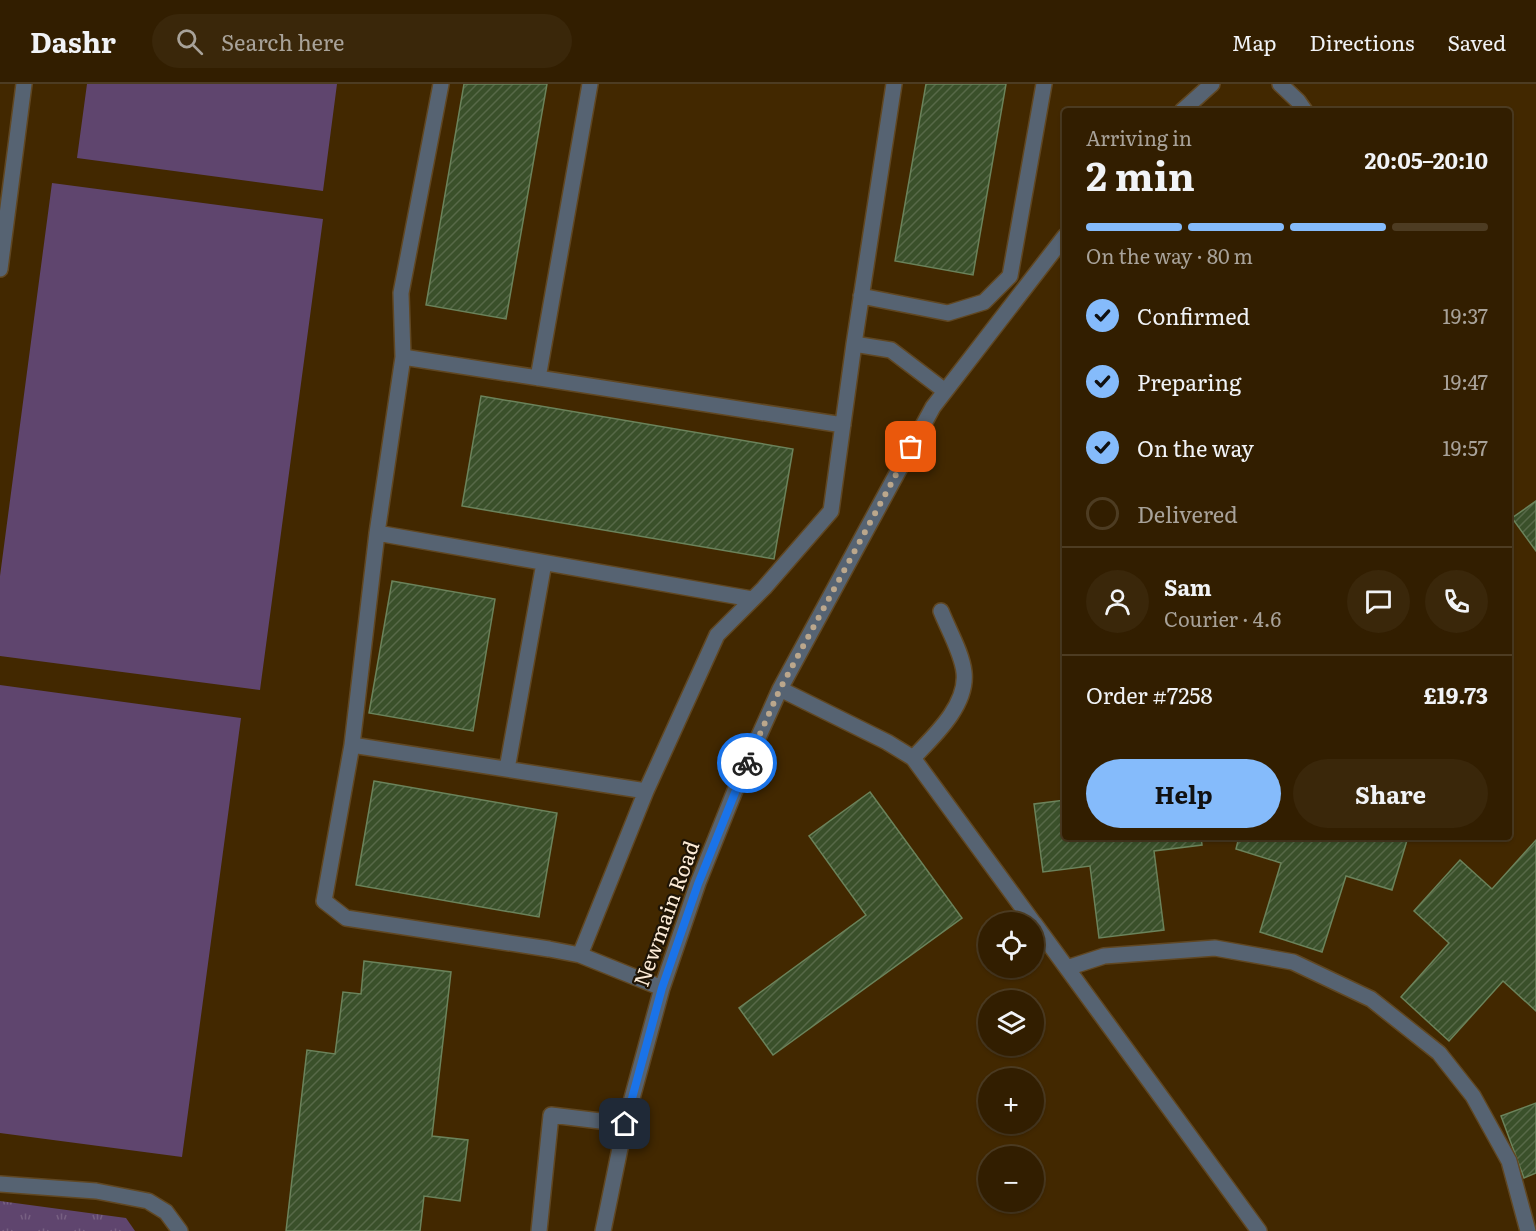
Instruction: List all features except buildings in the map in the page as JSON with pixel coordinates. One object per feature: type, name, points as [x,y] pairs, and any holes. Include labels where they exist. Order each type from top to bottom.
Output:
[{"type":"lane","points":[[0,269],[24,84]]},
{"type":"lane","points":[[441,84],[401,293],[403,357],[376,533],[352,745],[324,901],[346,918],[580,955],[662,988]]},
{"type":"lane","points":[[538,378],[590,84]]},
{"type":"lane","points":[[580,955],[646,791],[717,635],[831,511],[894,84]]},
{"type":"lane","points":[[861,296],[948,313],[984,302],[1010,276],[1044,84]]},
{"type":"lane","points":[[1185,108],[1212,84]]},
{"type":"lane","points":[[1280,84],[1303,108]]},
{"type":"lane","name":"Newmain Road","points":[[603,1231],[625,1124],[662,988],[698,884],[727,810],[780,689],[933,407],[1062,240]]},
{"type":"lane","points":[[854,344],[891,350],[945,392]]},
{"type":"lane","points":[[403,357],[843,425]]},
{"type":"lane","points":[[376,533],[752,599]]},
{"type":"lane","points":[[507,769],[544,563]]},
{"type":"lane","points":[[913,758],[959,704],[964,686],[962,661],[941,611]]},
{"type":"lane","points":[[780,689],[913,758],[1025,912]]},
{"type":"lane","points":[[352,745],[646,791]]},
{"type":"lane","points":[[1044,938],[1259,1231]]},
{"type":"lane","points":[[1067,968],[1104,956],[1215,948],[1293,962],[1371,999],[1439,1053],[1473,1096],[1509,1161],[1528,1231]]},
{"type":"lane","points":[[539,1231],[551,1115],[625,1124]]},
{"type":"lane","points":[[0,1184],[96,1191],[148,1201],[166,1212],[180,1231]]},
{"type":"green space","points":[[87,84],[337,84],[323,191],[77,158]]},
{"type":"green space","points":[[52,183],[323,219],[260,690],[0,656],[0,576]]},
{"type":"green space","points":[[0,685],[241,718],[182,1157],[0,1133]]},
{"type":"green space","points":[[0,1201],[126,1218],[135,1231],[0,1231]]},
{"type":"way so far","points":[[747,763],[780,689],[911,447]]},
{"type":"route","points":[[625,1124],[662,988],[698,884],[747,763]]}]
